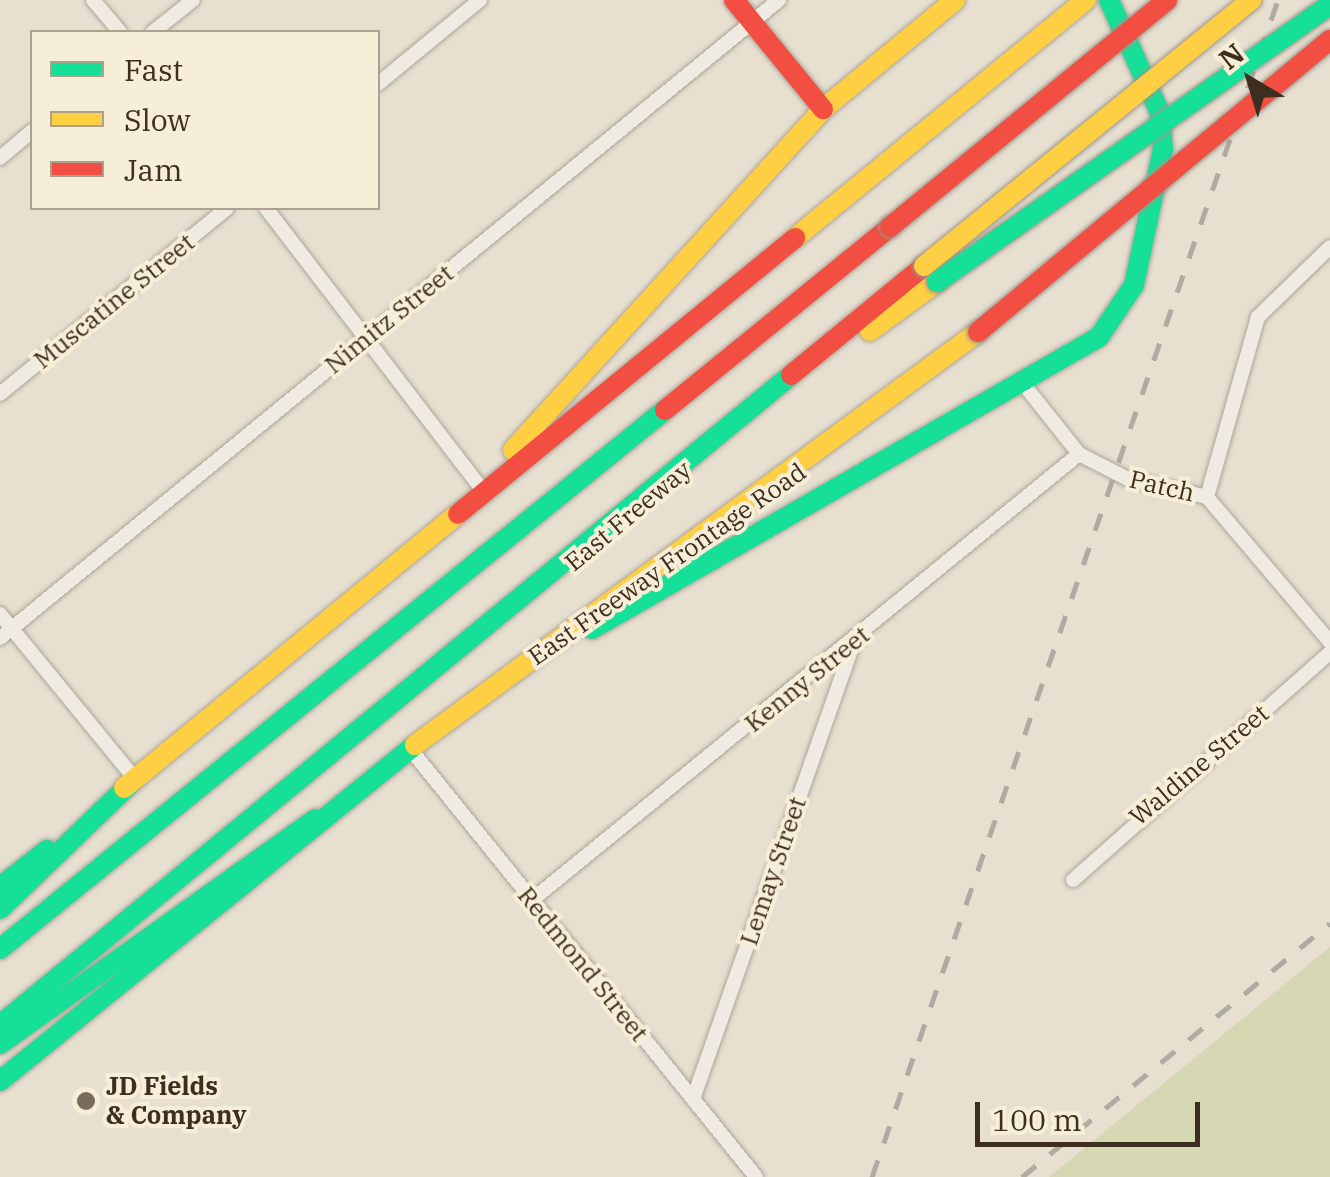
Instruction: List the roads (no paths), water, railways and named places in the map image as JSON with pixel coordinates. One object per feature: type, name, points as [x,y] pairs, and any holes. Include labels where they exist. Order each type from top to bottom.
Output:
[{"type":"main road","points":[[734,0],[823,109]]},
{"type":"main road","points":[[481,488],[823,109],[956,0]]},
{"type":"main road","points":[[0,888],[481,488],[858,188],[1086,0]]},
{"type":"main road","points":[[508,676],[1025,386],[1118,313],[1154,216],[1160,113],[1109,0]]},
{"type":"main road","points":[[0,948],[1167,0]]},
{"type":"main road","name":"East Freeway","points":[[0,1025],[931,274],[1251,0]]},
{"type":"main road","points":[[931,274],[1330,4]]},
{"type":"main road","name":"East Freeway Frontage Road","points":[[0,1081],[264,874],[315,819],[978,332],[1330,40]]},
{"type":"main road","points":[[0,909],[135,779]]},
{"type":"main road","points":[[0,1044],[315,819]]},
{"type":"street","points":[[94,0],[118,30]]},
{"type":"street","points":[[155,30],[192,0]]},
{"type":"street","points":[[380,82],[480,0]]},
{"type":"street","name":"Nimitz Street","points":[[6,634],[778,0]]},
{"type":"street","points":[[0,158],[30,134]]},
{"type":"street","name":"Muscatine Street","points":[[0,394],[225,210]]},
{"type":"street","points":[[268,210],[370,335],[481,488]]},
{"type":"street","points":[[1207,496],[1258,317],[1330,246]]},
{"type":"street","name":"Patch","points":[[1025,386],[1079,454],[1128,479],[1207,496],[1330,642]]},
{"type":"street","name":"Kenny Street","points":[[532,900],[854,642],[1079,454]]},
{"type":"street","points":[[0,614],[6,634],[135,779]]},
{"type":"street","name":"Lemay Street","points":[[693,1099],[854,642]]},
{"type":"street","name":"Waldine Street","points":[[1072,880],[1330,653]]},
{"type":"street","name":"Redmond Street","points":[[410,750],[756,1177]]},
{"type":"railway","points":[[872,1177],[1278,0]]},
{"type":"railway","points":[[1022,1177],[1330,923]]},
{"type":"place","name":"JD Fields & Company","points":[[86,1101]]}]
